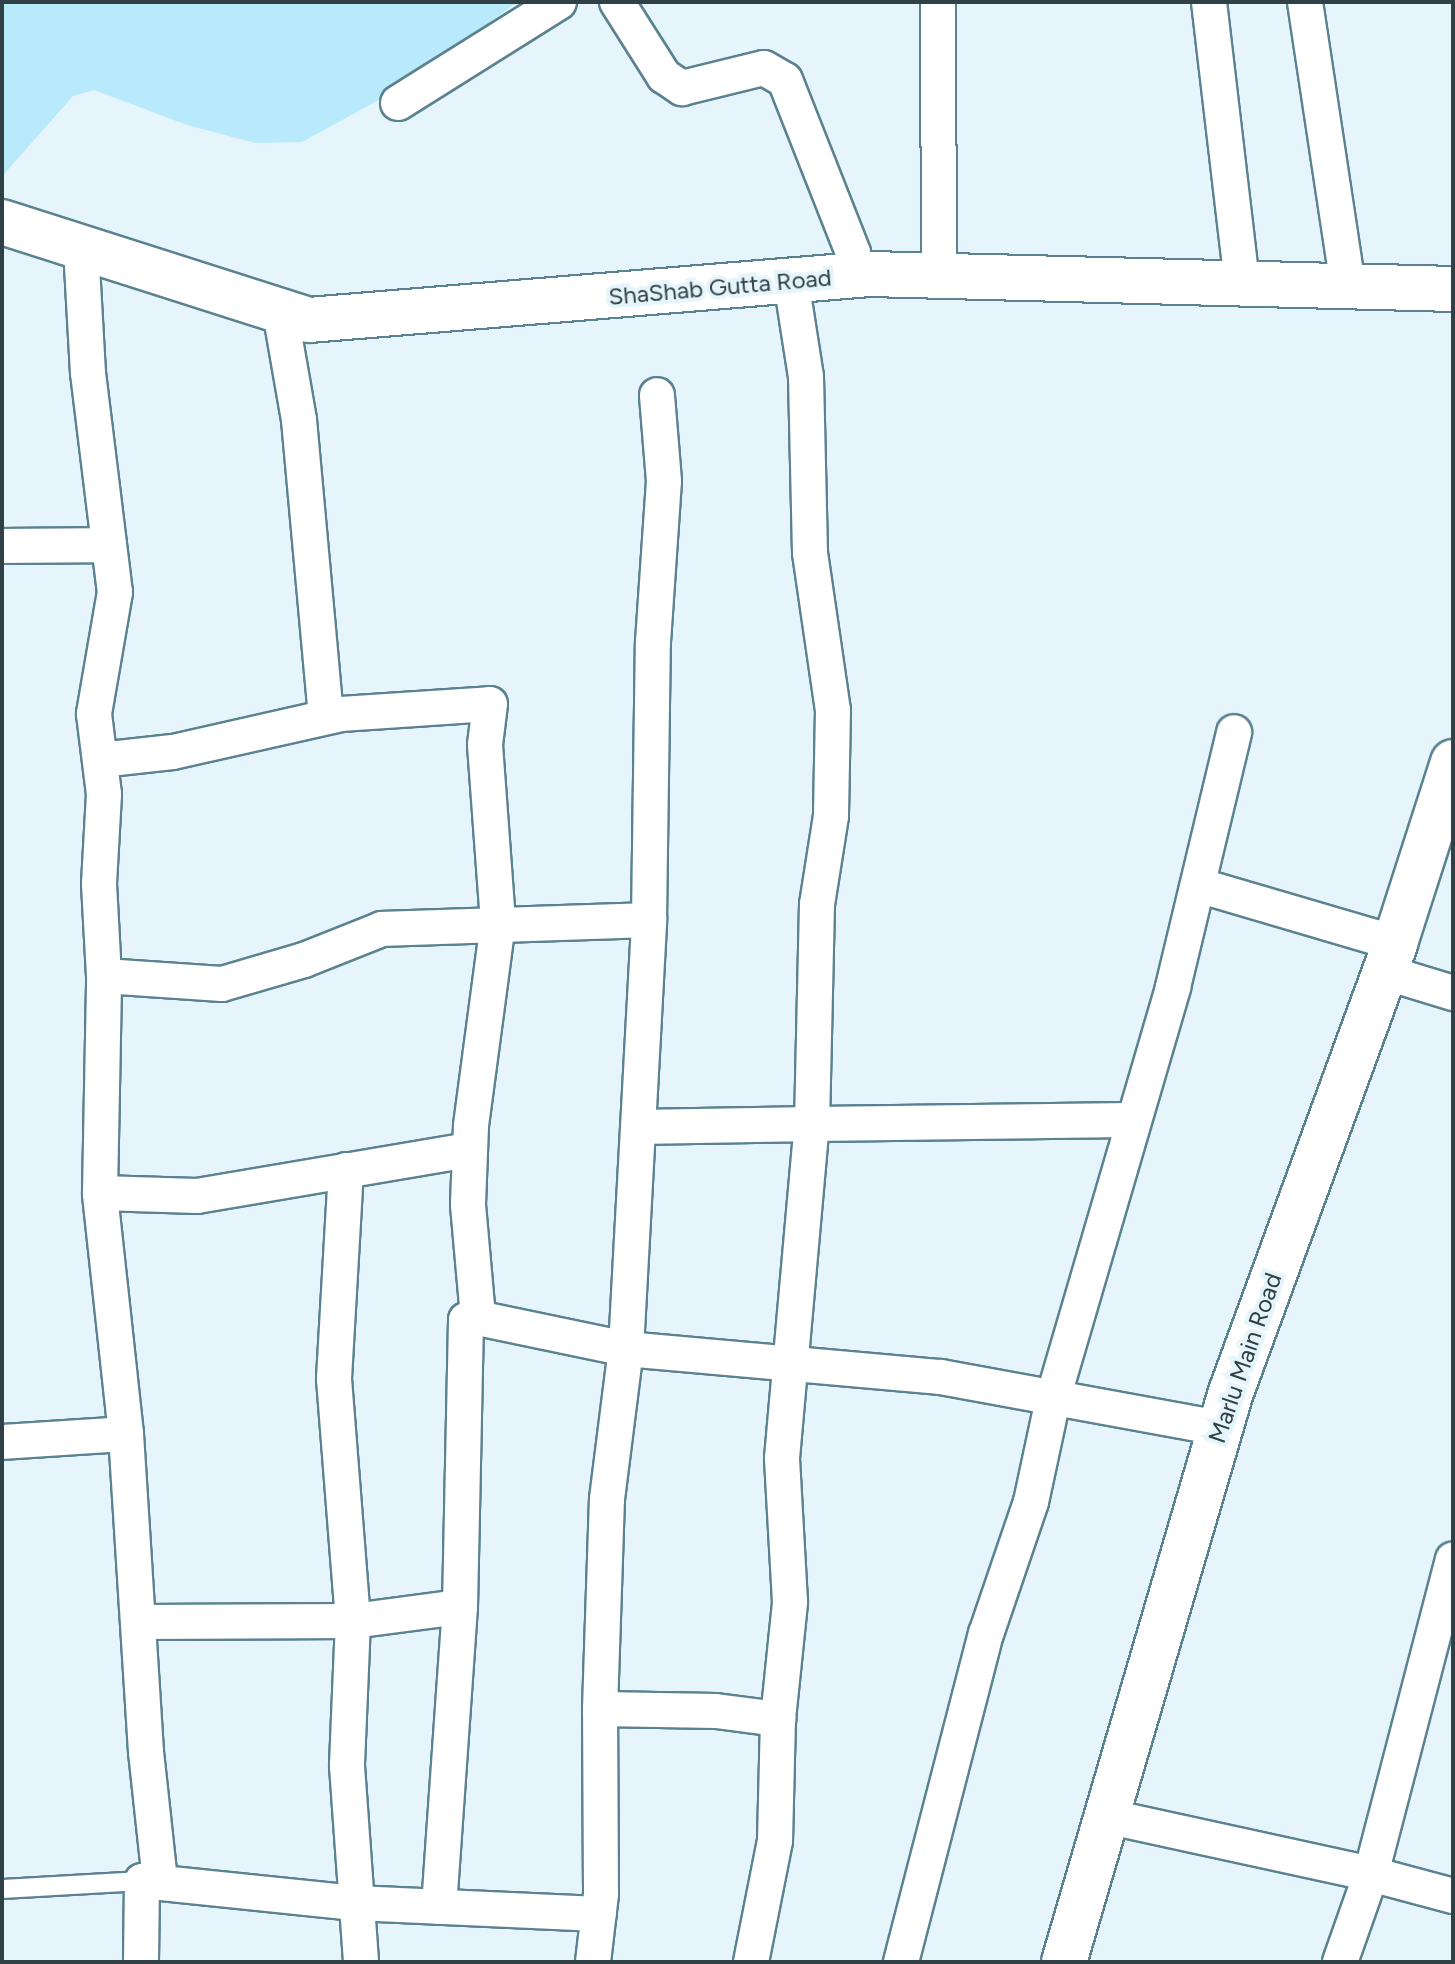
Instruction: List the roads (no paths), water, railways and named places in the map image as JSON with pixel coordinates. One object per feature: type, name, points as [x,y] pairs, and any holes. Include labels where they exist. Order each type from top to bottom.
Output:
[{"type":"street","points":[[398,103],[559,2]]},
{"type":"street","points":[[617,2],[664,76],[682,88],[764,68],[785,80],[853,253],[853,276]]},
{"type":"street","points":[[938,2],[939,276]]},
{"type":"street","points":[[1209,2],[1242,285]]},
{"type":"street","points":[[1305,2],[1348,288]]},
{"type":"street","name":"ShaShab Gutta Road","points":[[2,222],[309,320],[853,276],[1453,289]]},
{"type":"street","points":[[81,248],[88,373],[115,592],[94,714],[100,760],[104,976],[100,1193],[126,1434],[140,1622],[151,1880],[141,1962]]},
{"type":"street","points":[[751,1962],[775,1841],[778,1719],[790,1602],[782,1458],[789,1361],[808,1210],[817,904],[831,816],[833,710],[810,553],[806,377],[791,281]]},
{"type":"street","points":[[280,311],[301,435],[326,717]]},
{"type":"street","points":[[593,1962],[599,1914],[600,1709],[607,1499],[626,1349],[649,920],[653,642],[664,481],[657,395]]},
{"type":"street","points":[[2,546],[109,545]]},
{"type":"street","points":[[100,760],[173,752],[326,717],[490,704],[485,745],[498,923],[470,1150],[468,1205],[478,1318]]},
{"type":"street","points":[[901,1962],[986,1634],[1031,1502],[1054,1395],[1198,885],[1234,732]]},
{"type":"street","name":"Marlu Main Road","points":[[1064,1962],[1110,1817],[1220,1428],[1389,957],[1453,762]]},
{"type":"street","points":[[1198,885],[1389,957],[1453,993]]},
{"type":"street","points":[[104,976],[222,984],[304,960],[382,929],[649,920]]},
{"type":"street","points":[[639,1127],[1133,1120]]},
{"type":"street","points":[[100,1193],[197,1196],[470,1150]]},
{"type":"street","points":[[346,1170],[334,1379],[353,1621],[347,1766],[361,1962]]},
{"type":"street","points":[[439,1907],[460,1607],[466,1320],[478,1318],[626,1349],[789,1361],[1054,1395],[1220,1428]]},
{"type":"street","points":[[2,1442],[126,1434]]},
{"type":"street","points":[[1340,1962],[1371,1874],[1453,1559]]},
{"type":"street","points":[[140,1622],[353,1621],[460,1607]]},
{"type":"street","points":[[600,1709],[716,1711],[778,1719]]},
{"type":"street","points":[[1110,1817],[1371,1874],[1453,1896]]},
{"type":"street","points":[[151,1880],[355,1903],[599,1914]]},
{"type":"lane","points":[[2,1889],[151,1880]]}]
